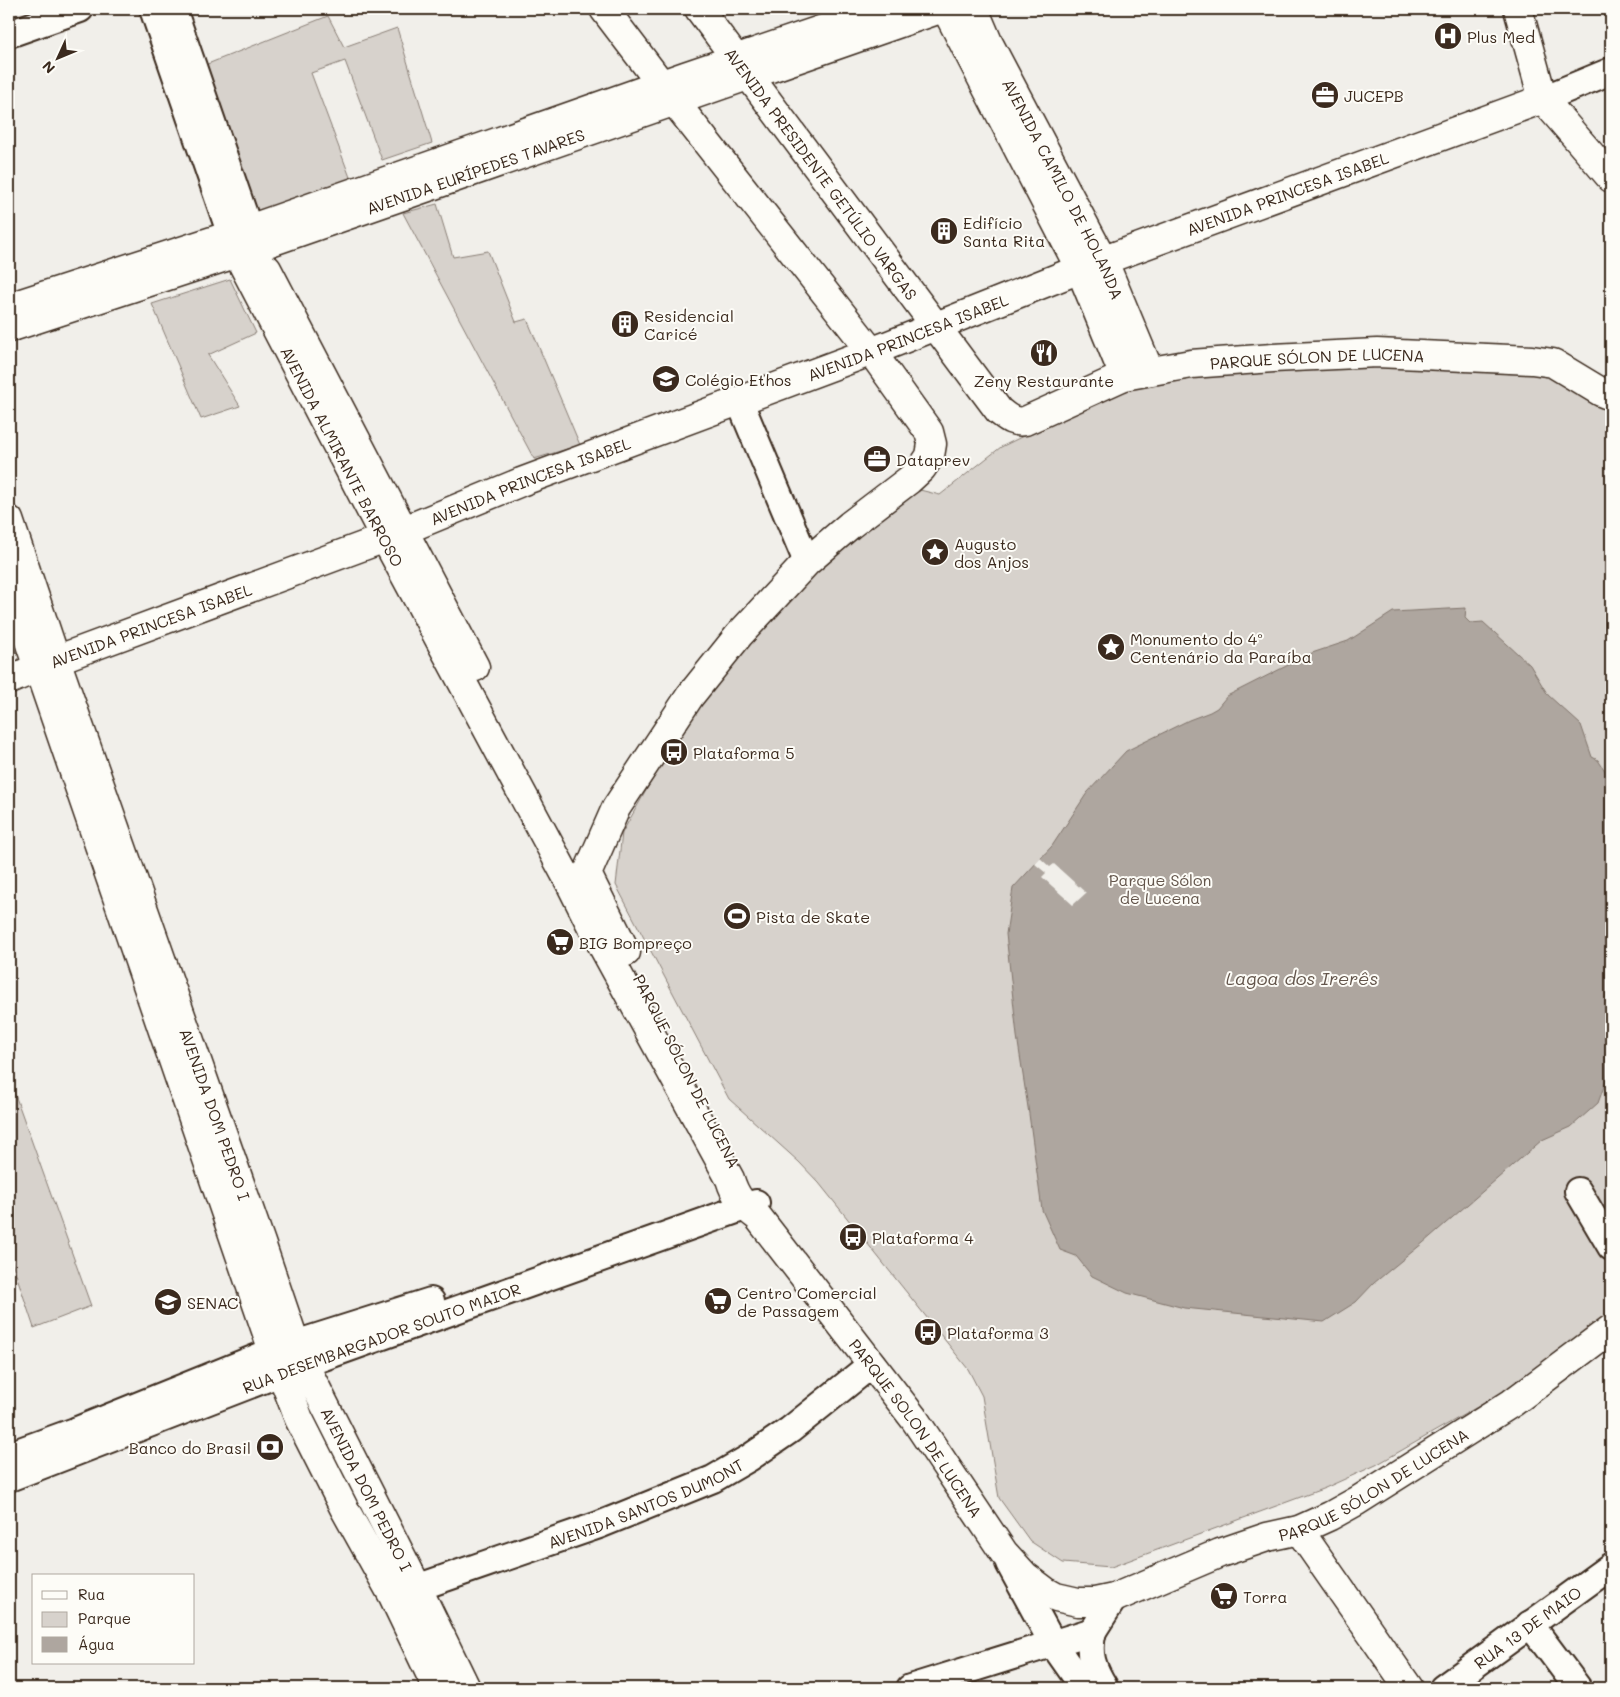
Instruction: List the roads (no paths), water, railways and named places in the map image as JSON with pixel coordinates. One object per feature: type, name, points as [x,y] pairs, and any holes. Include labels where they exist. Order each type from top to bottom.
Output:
[{"type":"main road","points":[[579,880],[616,808],[690,696],[739,635],[808,562],[850,525],[909,480],[930,456],[932,444],[928,432],[871,351],[604,9]]},
{"type":"main road","name":"AVENIDA PRESIDENTE GETÚLIO VARGAS","points":[[699,9],[934,327],[999,411],[1010,420],[1025,421]]},
{"type":"main road","name":"AVENIDA EURÍPEDES TAVARES","points":[[742,67],[882,9]]},
{"type":"main road","name":"AVENIDA EURÍPEDES TAVARES","points":[[9,328],[243,241],[667,92],[742,67],[940,9]]},
{"type":"main road","name":"AVENIDA CAMILO DE HOLANDA","points":[[946,9],[1092,265]]},
{"type":"main road","name":"AVENIDA CAMILO DE HOLANDA","points":[[974,9],[1092,265],[1137,373]]},
{"type":"main road","points":[[1518,9],[1543,99],[1611,178]]},
{"type":"main road","name":"AVENIDA PRINCESA ISABEL","points":[[9,680],[46,664],[394,535],[521,482],[871,351],[1092,265],[1543,99]]},
{"type":"main road","name":"AVENIDA EURÍPEDES TAVARES","points":[[9,307],[243,241]]},
{"type":"main road","name":"AVENIDA ALMIRANTE BARROSO","points":[[243,241],[394,535],[551,810],[579,880]]},
{"type":"main road","name":"PARQUE SÓLON DE LUCENA","points":[[1025,421],[1137,373],[1191,364],[1264,358],[1377,353],[1532,360],[1553,364],[1611,396]]},
{"type":"main road","name":"AVENIDA DOM PEDRO I","points":[[9,520],[46,664],[288,1358],[299,1419],[344,1508],[405,1591],[466,1688]]},
{"type":"main road","name":"AVENIDA DOM PEDRO I","points":[[9,583],[46,664]]},
{"type":"main road","name":"PARQUE SÓLON DE LUCENA","points":[[579,880],[748,1202]]},
{"type":"main road","name":"PARQUE SOLON DE LUCENA","points":[[748,1202],[915,1420],[1004,1553]]},
{"type":"main road","name":"PARQUE SÓLON DE LUCENA","points":[[1004,1553],[1025,1576],[1056,1597],[1078,1602],[1095,1602],[1114,1598],[1220,1552],[1268,1537],[1299,1530],[1357,1501],[1512,1403],[1611,1329]]},
{"type":"main road","points":[[1299,1530],[1409,1688]]},
{"type":"main road","name":"AVENIDA DOM PEDRO I","points":[[405,1591],[437,1688]]},
{"type":"street","points":[[9,34],[80,9]]},
{"type":"street","name":"AVENIDA ALMIRANTE BARROSO","points":[[153,9],[243,241]]},
{"type":"street","name":"AVENIDA ALMIRANTE BARROSO","points":[[173,9],[243,241]]},
{"type":"street","name":"AVENIDA PRINCESA ISABEL","points":[[1543,99],[1611,72]]},
{"type":"street","points":[[739,400],[808,562]]},
{"type":"street","points":[[1578,1191],[1611,1247]]},
{"type":"street","name":"RUA DESEMBARGADOR SOUTO MAIOR","points":[[9,1455],[459,1301],[627,1241],[748,1202]]},
{"type":"street","name":"RUA DESEMBARGADOR SOUTO MAIOR","points":[[9,1478],[288,1358]]},
{"type":"street","name":"AVENIDA SANTOS DUMONT","points":[[405,1591],[599,1526],[713,1479],[749,1458],[790,1430],[872,1364]]},
{"type":"street","name":"PARQUE SOLON DE LUCENA","points":[[1004,1553],[1053,1644],[1084,1688]]},
{"type":"street","name":"RUA 13 DE MAIO","points":[[1443,1688],[1611,1566]]},
{"type":"street","points":[[1105,1688],[1092,1662],[1089,1646],[1093,1632],[1114,1598]]},
{"type":"street","points":[[1530,1624],[1578,1688]]},
{"type":"street","points":[[910,1688],[1093,1632]]},
{"type":"water","name":"Lagoa dos Irerês","points":[[1466,608],[1465,618],[1470,623],[1483,622],[1530,665],[1548,695],[1581,725],[1592,757],[1598,760],[1611,780],[1611,1026],[1609,1031],[1611,1067],[1598,1103],[1571,1127],[1542,1140],[1374,1283],[1356,1302],[1324,1322],[1184,1308],[1127,1293],[1092,1276],[1076,1256],[1060,1250],[1042,1210],[1017,1036],[1006,934],[1013,888],[1052,846],[1087,793],[1126,751],[1189,720],[1210,712],[1217,708],[1227,696],[1312,653],[1348,641],[1393,612]]},
{"type":"place","name":"Plus Med","points":[[1448,36]]},
{"type":"place","name":"JUCEPB","points":[[1325,95]]},
{"type":"place","name":"Edifício Santa Rita","points":[[944,231]]},
{"type":"place","name":"Residencial Caricé","points":[[625,324]]},
{"type":"place","name":"Zeny Restaurante","points":[[1044,353]]},
{"type":"place","name":"Colégio Ethos","points":[[666,379]]},
{"type":"place","name":"Dataprev","points":[[877,459]]},
{"type":"place","name":"Augusto dos Anjos","points":[[935,552]]},
{"type":"place","name":"Monumento do 4º Centenário da Paraíba","points":[[1111,647]]},
{"type":"place","name":"Plataforma 5","points":[[674,752]]},
{"type":"place","name":"Pista de Skate","points":[[737,916]]},
{"type":"place","name":"BIG Bompreço","points":[[560,942]]},
{"type":"place","name":"Plataforma 4","points":[[853,1237]]},
{"type":"place","name":"Centro Comercial de Passagem","points":[[718,1301]]},
{"type":"place","name":"SENAC","points":[[168,1302]]},
{"type":"place","name":"Plataforma 3","points":[[928,1332]]},
{"type":"place","name":"Banco do Brasil","points":[[270,1447]]},
{"type":"place","name":"Torra","points":[[1224,1596]]},
{"type":"park label","name":"Parque Sólon de Lucena","points":[[1160,888]]}]
